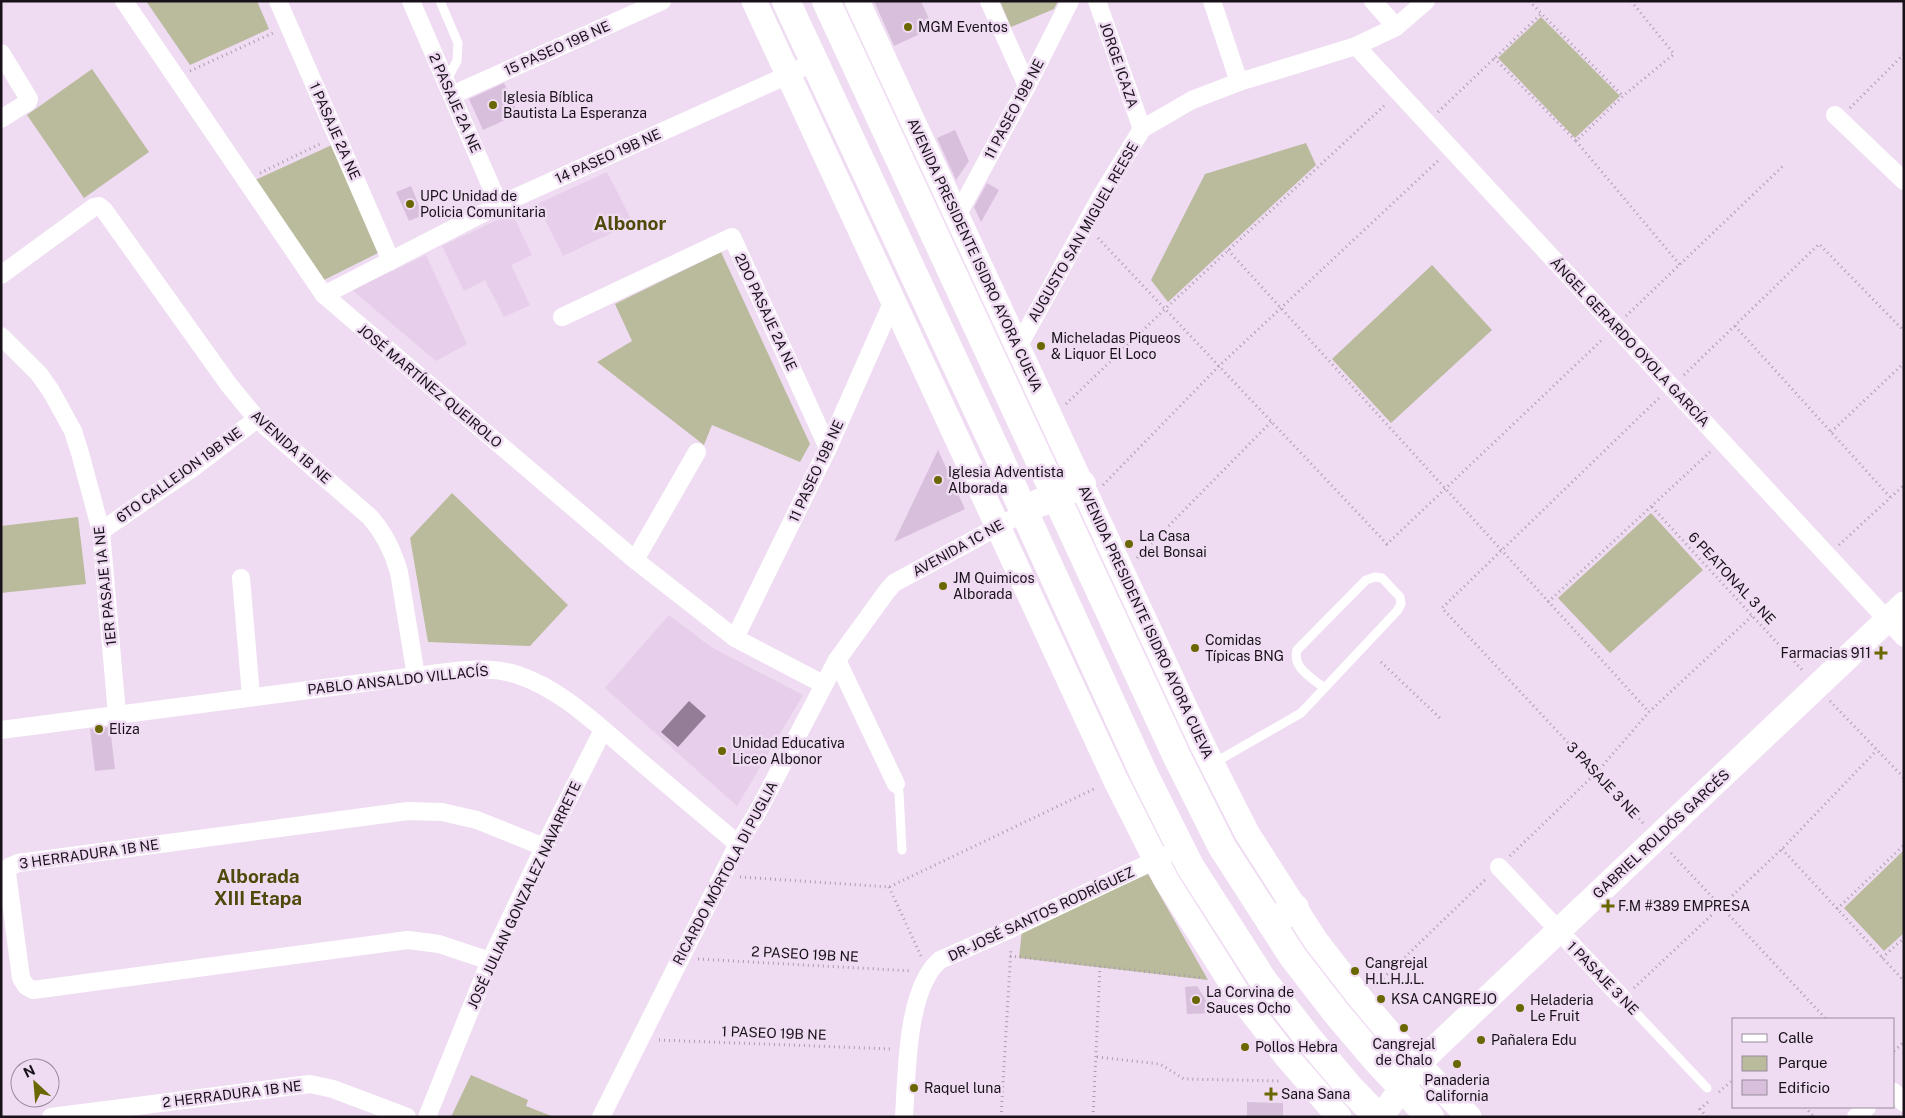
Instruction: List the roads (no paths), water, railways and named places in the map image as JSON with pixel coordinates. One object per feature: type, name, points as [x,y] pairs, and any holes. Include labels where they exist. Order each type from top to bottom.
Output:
[{"type":"main road","points":[[754,1],[1115,779],[1156,861],[1240,997],[1286,1056],[1339,1117]]},
{"type":"main road","points":[[786,1],[1025,512],[1144,774],[1190,866],[1263,980],[1309,1039],[1380,1117]]},
{"type":"main road","name":"AVENIDA PRESIDENTE ISIDRO AYORA CUEVA","points":[[826,1],[1177,757],[1222,847],[1293,957],[1338,1016],[1430,1117]]},
{"type":"main road","name":"AVENIDA PRESIDENTE ISIDRO AYORA CUEVA","points":[[857,1],[1212,764],[1247,833],[1316,941],[1361,999],[1469,1117]]},
{"type":"main road","points":[[995,448],[1005,457],[1026,498],[1032,503],[1038,504],[1056,497],[1085,492]]},
{"type":"main road","name":"GABRIEL ROLDÓS GARCÉS","points":[[1380,1117],[1419,1064],[1895,612]]},
{"type":"main road","points":[[1271,923],[1295,908]]},
{"type":"main road","points":[[1419,1064],[1426,1080],[1430,1099],[1430,1117]]},
{"type":"street","name":"JOSÉ MARTÍNEZ QUEIROLO","points":[[124,1],[324,294],[635,560],[735,638],[824,684]]},
{"type":"street","name":"1 PASAJE 2A NE","points":[[278,1],[391,261]]},
{"type":"street","name":"2 PASAJE 2A NE","points":[[411,1],[499,205]]},
{"type":"street","name":"15 PASEO 19B NE","points":[[449,88],[628,8],[662,1]]},
{"type":"street","points":[[989,1],[1027,86]]},
{"type":"street","name":"11 PASEO 19B NE","points":[[957,216],[1070,1]]},
{"type":"street","name":"JORGE ICAZA","points":[[1097,1],[1142,129]]},
{"type":"street","points":[[1212,1],[1239,82]]},
{"type":"street","points":[[1373,1],[1396,27]]},
{"type":"street","name":"AUGUSTO SAN MIGUEL REESE","points":[[1018,347],[1100,198],[1142,129],[1192,100],[1239,82],[1356,46],[1396,27],[1426,1]]},
{"type":"street","name":"ÁNGEL GERARDO OYOLA GARCÍA","points":[[1356,46],[1827,555],[1895,612],[1904,638]]},
{"type":"street","points":[[1,53],[28,95],[28,102],[1,119]]},
{"type":"street","name":"14 PASEO 19B NE","points":[[324,294],[499,205],[788,75],[814,61]]},
{"type":"street","points":[[1838,117],[1904,181]]},
{"type":"street","name":"AVENIDA 1B NE","points":[[1,275],[94,208],[99,206],[104,210],[229,385],[257,419],[370,517],[384,534],[399,572],[416,676]]},
{"type":"street","name":"2DO PASAJE 2A NE","points":[[562,317],[732,237],[828,448]]},
{"type":"street","name":"11 PASEO 19B NE","points":[[735,638],[828,448],[893,301]]},
{"type":"street","name":"1ER PASAJE 1A NE","points":[[1,336],[39,374],[62,409],[75,438],[101,531],[117,714]]},
{"type":"street","name":"6TO CALLEJON 19B NE","points":[[101,531],[194,467],[257,419]]},
{"type":"street","points":[[635,560],[697,452]]},
{"type":"street","name":"AVENIDA 1C NE","points":[[891,586],[1025,512]]},
{"type":"street","points":[[241,578],[251,696]]},
{"type":"street","name":"RICARDO MÓRTOLA DI PUGLIA","points":[[600,1117],[738,844],[757,813],[837,660],[891,586]]},
{"type":"street","points":[[837,660],[896,784]]},
{"type":"street","name":"PABLO ANSALDO VILLACÍS","points":[[1,730],[416,676],[475,670],[518,674],[553,691],[603,730],[738,844]]},
{"type":"street","name":"JOSÉ JULIAN GONZALEZ NAVARRETE","points":[[427,1117],[490,961],[544,847],[603,730]]},
{"type":"street","name":"3 HERRADURA 1B NE","points":[[490,961],[439,944],[408,940],[34,990],[26,986],[21,978],[7,873],[9,867],[18,863],[408,811],[442,812],[477,820],[544,847]]},
{"type":"street","name":"DR- JOSÉ SANTOS RODRÍGUEZ","points":[[904,1117],[908,1050],[919,991],[928,972],[940,960],[1013,928],[1181,848]]},
{"type":"street","name":"1 PASAJE 3 NE","points":[[1499,867],[1623,999]]},
{"type":"street","name":"2 HERRADURA 1B NE","points":[[51,1117],[310,1084],[333,1089],[407,1117]]},
{"type":"street","points":[[1895,1093],[1904,1103]]},
{"type":"street","points":[[1856,1117],[1865,1108]]},
{"type":"lane","points":[[440,1],[458,43],[457,61],[449,88]]},
{"type":"lane","points":[[1212,764],[1301,712],[1324,688],[1397,611],[1401,604],[1400,597],[1382,578],[1375,577],[1366,580],[1297,650],[1295,656],[1297,665],[1324,688]]},
{"type":"lane","points":[[896,784],[899,793],[902,850]]},
{"type":"lane","name":"1 PASAJE 3 NE","points":[[1623,999],[1707,1088]]},
{"type":"place","name":"MGM Eventos","points":[[908,27]]},
{"type":"place","name":"Iglesia Bíblica Bautista La Esperanza","points":[[493,105]]},
{"type":"place","name":"UPC Unidad de Policia Comunitaria","points":[[410,204]]},
{"type":"place","name":"Micheladas Piqueos & Liquor El Loco","points":[[1041,346]]},
{"type":"place","name":"Iglesia Adventista Alborada","points":[[938,480]]},
{"type":"place","name":"La Casa del Bonsai","points":[[1129,544]]},
{"type":"place","name":"JM Quimicos Alborada","points":[[943,586]]},
{"type":"place","name":"Comidas Típicas BNG","points":[[1195,648]]},
{"type":"place","name":"Farmacias 911","points":[[1881,653]]},
{"type":"place","name":"Eliza","points":[[99,729]]},
{"type":"place","name":"Unidad Educativa Liceo Albonor","points":[[722,751]]},
{"type":"place","name":"F.M #389 EMPRESA","points":[[1608,906]]},
{"type":"place","name":"Cangrejal H.L.H.J.L.","points":[[1355,971]]},
{"type":"place","name":"KSA CANGREJO","points":[[1381,999]]},
{"type":"place","name":"La Corvina de Sauces Ocho","points":[[1196,1000]]},
{"type":"place","name":"Heladeria Le Fruit","points":[[1520,1008]]},
{"type":"place","name":"Cangrejal de Chalo","points":[[1404,1028]]},
{"type":"place","name":"Pañalera Edu","points":[[1481,1040]]},
{"type":"place","name":"Pollos Hebra","points":[[1245,1047]]},
{"type":"place","name":"Panaderia California","points":[[1457,1064]]},
{"type":"place","name":"Raquel luna","points":[[914,1088]]},
{"type":"place","name":"Sana Sana","points":[[1271,1094]]},
{"type":"district","name":"Albonor","points":[[630,223]]},
{"type":"district","name":"Alborada XIII Etapa","points":[[258,887]]}]
